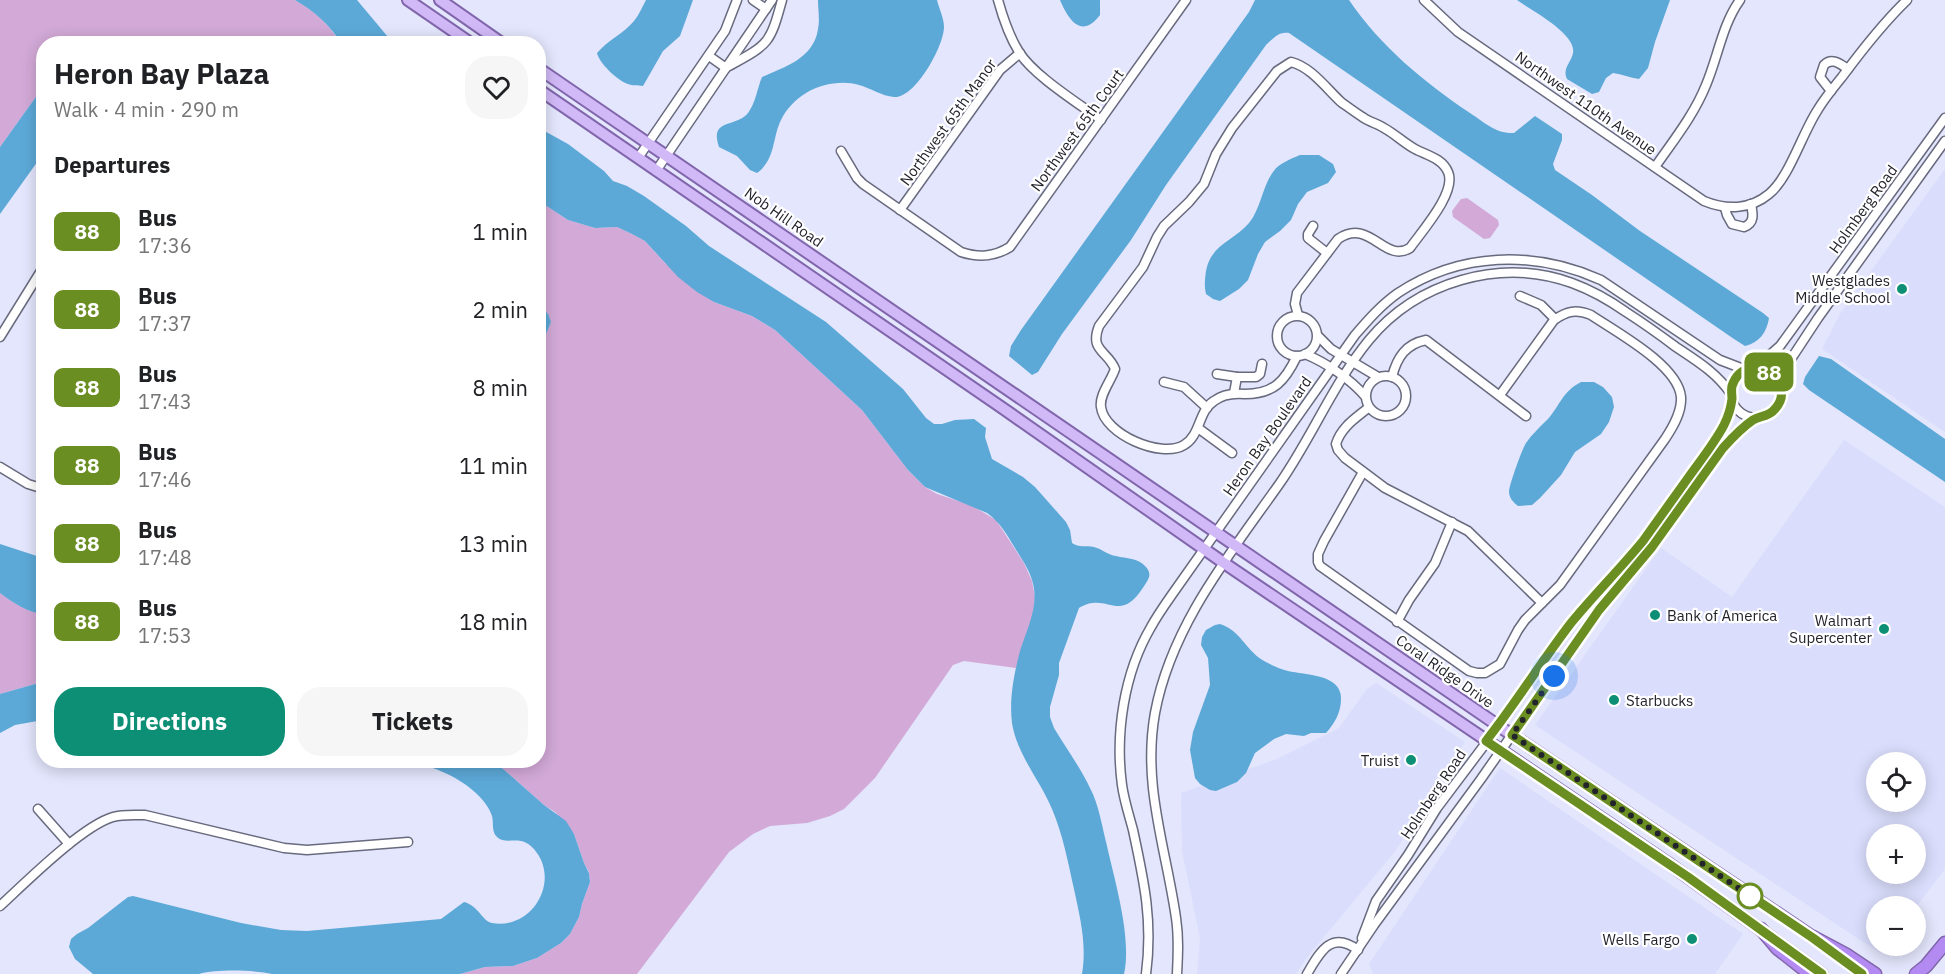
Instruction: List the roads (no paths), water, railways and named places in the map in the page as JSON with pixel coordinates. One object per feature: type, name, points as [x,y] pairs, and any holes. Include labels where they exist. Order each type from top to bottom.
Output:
[{"type":"highway","points":[[1761,929],[1777,948],[1810,974]]},
{"type":"highway","points":[[1813,938],[1845,954],[1875,974]]},
{"type":"highway","points":[[1916,974],[1926,966],[1945,943]]},
{"type":"highway","points":[[1928,974],[1945,953]]},
{"type":"main road","points":[[408,0],[460,36]]},
{"type":"main road","points":[[440,0],[492,36]]},
{"type":"main road","name":"Nob Hill Road","points":[[546,73],[1011,392]]},
{"type":"main road","points":[[546,95],[1001,407],[1224,564],[1668,863],[1822,974]]},
{"type":"main road","name":"Coral Ridge Drive","points":[[1011,392],[1813,938],[1862,974]]},
{"type":"street","points":[[638,158],[725,31],[737,0]]},
{"type":"street","points":[[753,0],[766,9]]},
{"type":"street","points":[[656,171],[772,0]]},
{"type":"street","points":[[726,68],[760,49],[768,40],[782,0]]},
{"type":"street","points":[[998,0],[1005,24],[1020,54],[1048,82],[1101,120]]},
{"type":"street","name":"Northwest 110th Avenue","points":[[1424,0],[1458,32],[1704,201],[1725,208],[1747,205]]},
{"type":"street","points":[[1655,167],[1699,102],[1728,20],[1740,0]]},
{"type":"street","points":[[1725,208],[1732,224],[1744,227],[1751,223],[1753,218],[1747,205],[1769,194],[1779,184],[1817,110],[1888,18],[1907,0]]},
{"type":"street","name":"Northwest 65th Court","points":[[900,210],[961,252],[985,256],[994,255],[1010,247],[1182,2]]},
{"type":"street","name":"Northwest 65th Manor","points":[[900,210],[1000,70],[1020,54]]},
{"type":"street","points":[[709,56],[726,68]]},
{"type":"street","points":[[1831,91],[1820,77],[1824,65],[1831,61],[1848,69]]},
{"type":"street","points":[[1298,315],[1295,304],[1297,293],[1338,239],[1355,232],[1364,234],[1396,252],[1404,252],[1410,248],[1447,193],[1450,180],[1448,171],[1434,157],[1413,148],[1386,128],[1365,118],[1343,103],[1301,64],[1291,62],[1277,71],[1232,128],[1216,154],[1204,183],[1189,202],[1164,225],[1143,267],[1099,326],[1095,341],[1115,369],[1101,400],[1101,410],[1106,419],[1132,440],[1146,447],[1174,449],[1185,445],[1193,437],[1207,408],[1216,399],[1234,393],[1254,394],[1277,385],[1301,355],[1313,348],[1318,336]]},
{"type":"street","name":"Holmberg Road","points":[[1751,369],[1780,346],[1945,118]]},
{"type":"street","name":"Holmberg Road","points":[[1780,385],[1791,359],[1818,318],[1945,141]]},
{"type":"street","points":[[841,151],[857,178],[900,210]]},
{"type":"street","points":[[1313,226],[1308,238],[1327,253]]},
{"type":"street","name":"Heron Bay Boulevard","points":[[1146,974],[1149,947],[1148,909],[1143,875],[1122,786],[1119,740],[1123,705],[1133,668],[1150,628],[1341,355],[1375,313],[1397,294],[1451,267],[1476,261],[1510,258],[1530,260],[1567,267],[1601,280],[1720,360],[1751,369]]},
{"type":"street","name":"Heron Bay Boulevard","points":[[1177,974],[1177,920],[1151,781],[1151,741],[1155,711],[1164,678],[1178,642],[1194,611],[1286,474],[1343,377],[1368,341],[1386,321],[1407,304],[1431,291],[1477,276],[1524,273],[1569,282],[1607,300],[1713,373],[1731,397]]},
{"type":"street","points":[[0,337],[36,279]]},
{"type":"street","points":[[1520,296],[1541,305],[1555,319]]},
{"type":"street","points":[[1363,472],[1324,541],[1318,554],[1318,562],[1327,572],[1469,671],[1485,673],[1500,664],[1518,630],[1571,570],[1665,439],[1673,426],[1681,404],[1679,387],[1655,358],[1591,315],[1581,311],[1563,314],[1555,319],[1500,395]]},
{"type":"street","points":[[1298,315],[1310,319],[1318,336],[1323,344],[1353,363],[1378,377],[1392,377],[1403,385],[1406,392],[1404,406],[1400,412],[1394,416],[1380,416],[1368,408],[1365,396],[1358,388],[1343,377],[1301,355],[1285,352],[1277,342],[1281,323],[1291,316],[1298,315]]},
{"type":"street","points":[[1392,377],[1395,366],[1405,349],[1416,342],[1426,340],[1526,416]]},
{"type":"street","points":[[1217,374],[1237,377],[1256,376],[1260,374],[1262,364]]},
{"type":"street","points":[[1751,369],[1770,373],[1780,385],[1780,401],[1776,408],[1770,414],[1755,419],[1738,411],[1731,397],[1731,388],[1737,377],[1751,369]]},
{"type":"street","points":[[1234,393],[1237,377]]},
{"type":"street","points":[[1365,396],[1369,385],[1378,377]]},
{"type":"street","points":[[1164,382],[1184,387],[1207,408]]},
{"type":"street","name":"Holmberg Road","points":[[1358,950],[1376,901],[1437,808],[1571,624],[1642,541],[1713,444],[1725,424],[1731,397]]},
{"type":"street","points":[[1368,408],[1349,424],[1338,438],[1336,444],[1338,450],[1345,458],[1410,502],[1468,531],[1542,603]]},
{"type":"street","name":"Holmberg Road","points":[[1358,950],[1599,610],[1652,547],[1723,448],[1755,419]]},
{"type":"street","points":[[1198,428],[1232,453]]},
{"type":"street","points":[[0,468],[36,486]]},
{"type":"street","points":[[1397,622],[1409,600],[1435,563],[1452,522]]},
{"type":"street","points":[[38,809],[69,844]]},
{"type":"street","points":[[0,906],[69,844],[96,824],[112,817],[129,814],[145,815],[284,848],[307,850],[408,842]]},
{"type":"street","points":[[1307,974],[1328,945],[1338,941],[1358,950],[1341,974]]},
{"type":"water","points":[[295,0],[357,0],[387,36],[336,36],[309,9]]},
{"type":"water","points":[[646,0],[693,0],[680,36],[663,51],[643,86],[631,85],[610,71],[601,62],[597,53],[634,21]]},
{"type":"water","points":[[818,0],[937,0],[944,24],[943,36],[927,70],[911,90],[902,95],[894,97],[859,85],[839,83],[825,85],[802,95],[783,116],[771,155],[757,173],[750,170],[737,156],[719,147],[718,132],[721,127],[743,118],[748,113],[755,100],[762,77],[797,60],[811,47],[819,26]]},
{"type":"water","points":[[1060,0],[1100,0],[1100,15],[1087,26],[1081,26],[1071,20]]},
{"type":"water","points":[[1255,0],[1349,0],[1375,33],[1404,62],[1436,89],[1485,124],[1502,132],[1514,133],[1535,116],[1562,134],[1553,164],[1555,170],[1640,231],[1763,313],[1769,318],[1764,332],[1758,340],[1745,346],[1289,33],[1282,33],[1266,45],[1166,185],[1131,240],[1062,334],[1038,372],[1032,375],[1009,356],[1011,346],[1249,12]]},
{"type":"water","points":[[1517,0],[1670,0],[1648,68],[1639,79],[1613,73],[1606,78],[1599,92],[1592,94],[1567,79],[1566,69],[1573,53],[1568,38],[1552,23]]},
{"type":"water","points":[[36,97],[36,164],[0,214],[0,147]]},
{"type":"water","points":[[546,132],[568,144],[604,171],[613,181],[644,196],[686,226],[709,246],[826,322],[903,389],[926,418],[934,424],[974,419],[986,428],[985,437],[992,459],[1023,477],[1035,487],[1066,522],[1072,543],[1094,547],[1113,555],[1135,560],[1148,569],[1147,581],[1137,596],[1128,603],[1114,606],[1098,603],[1079,608],[1059,663],[1059,675],[1050,707],[1050,717],[1054,728],[1086,780],[1098,809],[1124,927],[1126,960],[1124,974],[1082,974],[1084,952],[1082,931],[1062,839],[1052,809],[1024,757],[1012,723],[1013,687],[1020,651],[1034,607],[1034,589],[1025,564],[996,520],[987,513],[925,487],[908,470],[862,410],[775,330],[752,316],[714,302],[697,292],[678,277],[645,241],[617,227],[595,228],[568,220],[546,206]]},
{"type":"water","points":[[1300,155],[1319,155],[1333,164],[1336,172],[1328,183],[1307,192],[1298,204],[1291,220],[1265,242],[1248,280],[1239,289],[1220,301],[1213,299],[1206,294],[1205,285],[1206,271],[1213,255],[1249,223],[1269,178],[1278,166]]},
{"type":"water","points":[[546,312],[551,322],[546,334]]},
{"type":"water","points":[[1819,356],[1831,359],[1945,439],[1945,482],[1803,384]]},
{"type":"water","points":[[1581,382],[1594,382],[1603,387],[1612,397],[1614,407],[1609,422],[1601,434],[1575,452],[1561,475],[1540,498],[1532,505],[1518,506],[1512,500],[1509,491],[1524,446],[1566,394]]},
{"type":"water","points":[[0,544],[36,556],[36,613],[0,593]]},
{"type":"water","points":[[1220,624],[1234,631],[1259,658],[1288,671],[1329,680],[1340,691],[1341,699],[1337,717],[1326,733],[1311,733],[1304,736],[1286,734],[1274,739],[1255,753],[1246,773],[1237,782],[1216,791],[1200,784],[1195,778],[1190,750],[1193,732],[1210,685],[1208,658],[1201,645],[1202,637],[1206,630]]},
{"type":"water","points":[[36,684],[36,721],[15,725],[0,733],[0,694]]},
{"type":"water","points":[[433,768],[502,768],[566,821],[574,834],[589,873],[590,882],[579,917],[570,934],[561,943],[537,958],[513,966],[485,967],[460,974],[272,974],[215,971],[199,974],[93,974],[75,959],[69,947],[71,939],[128,897],[133,896],[241,923],[281,930],[307,931],[441,919],[464,902],[492,923],[506,923],[519,919],[529,912],[543,891],[545,878],[543,865],[537,853],[531,846],[521,841],[506,841],[497,837],[492,816],[485,802],[466,785]]},
{"type":"place","name":"Westglades Middle School","points":[[1902,289]]},
{"type":"place","name":"Bank of America","points":[[1655,615]]},
{"type":"place","name":"Walmart Supercenter","points":[[1884,629]]},
{"type":"place","name":"Starbucks","points":[[1614,700]]},
{"type":"place","name":"Truist","points":[[1411,760]]},
{"type":"place","name":"Wells Fargo","points":[[1692,939]]}]
